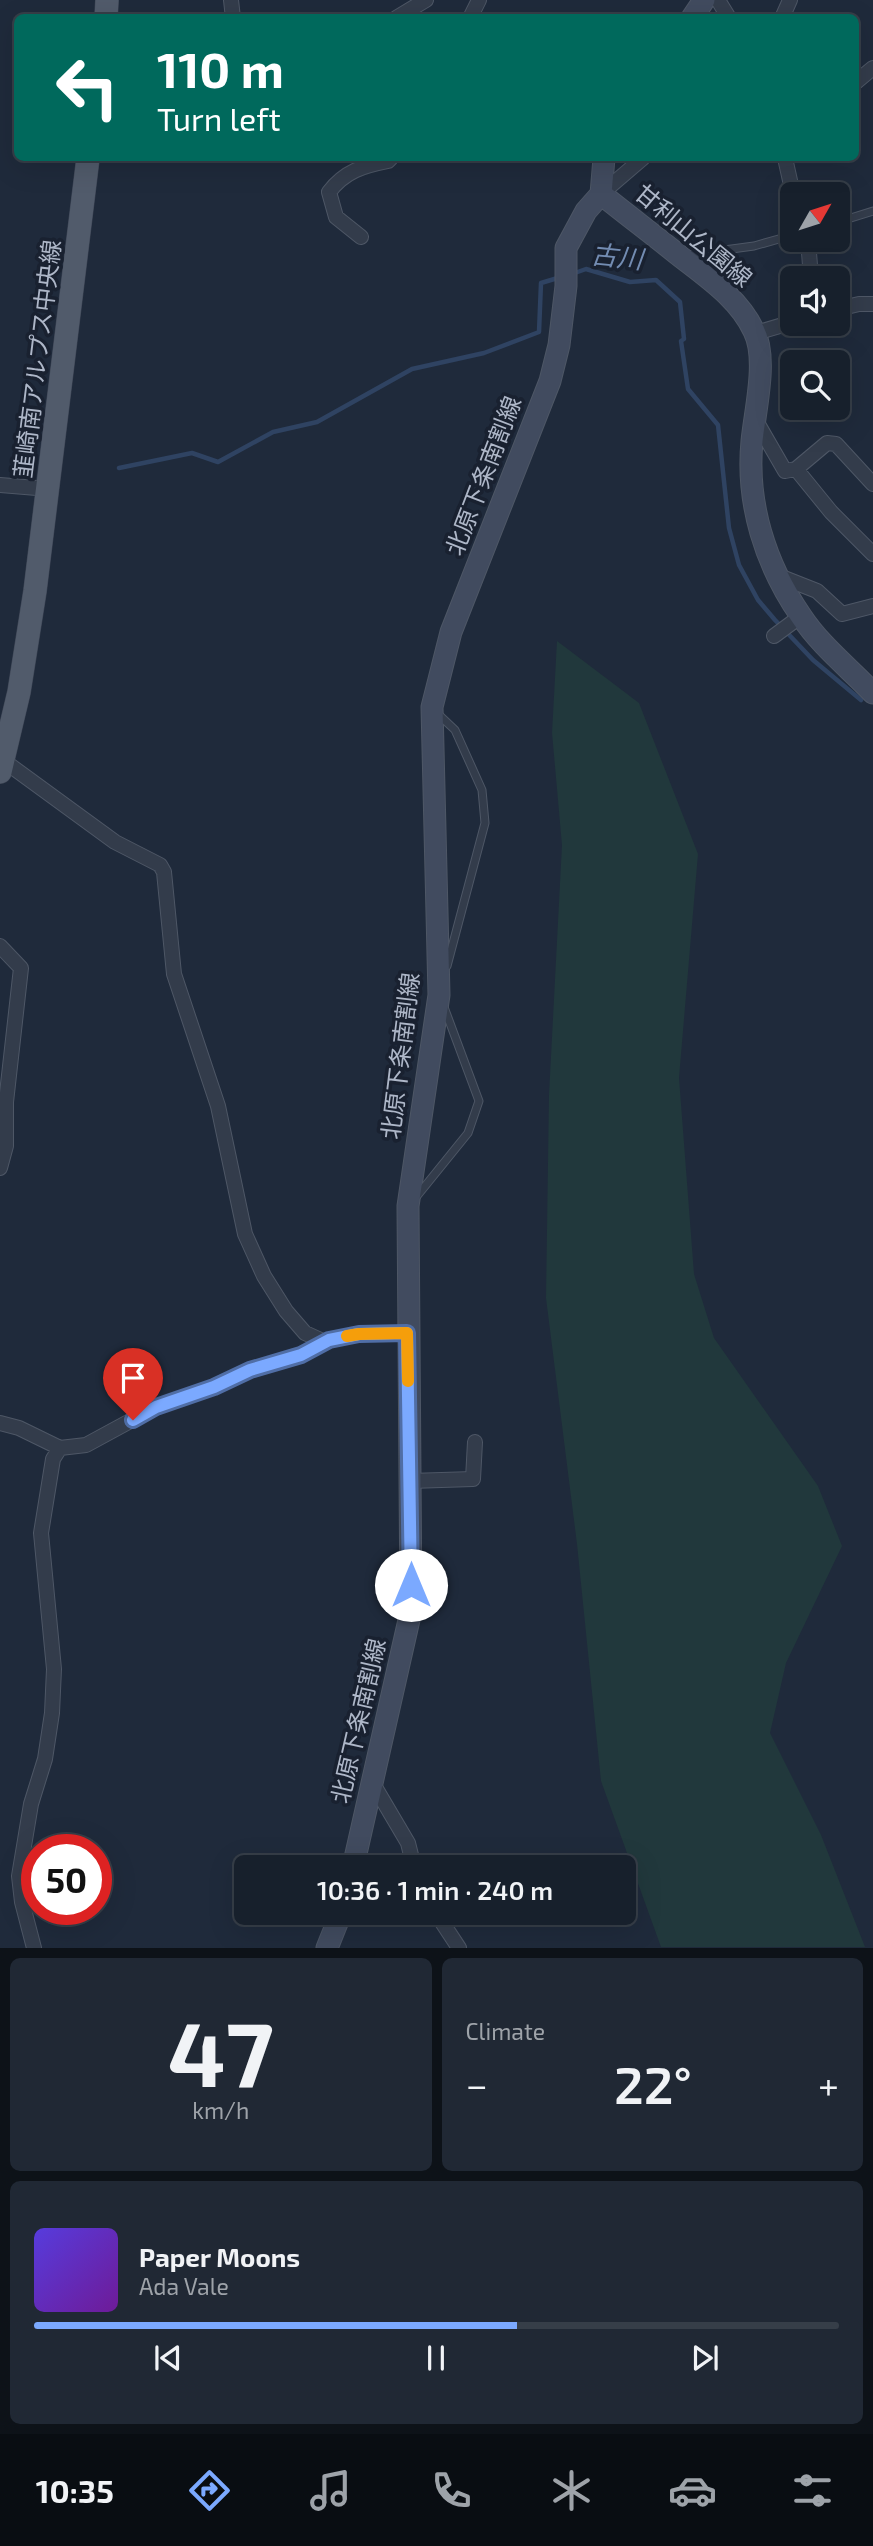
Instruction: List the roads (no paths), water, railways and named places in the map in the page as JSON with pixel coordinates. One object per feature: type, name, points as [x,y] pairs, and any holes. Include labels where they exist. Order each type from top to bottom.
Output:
[{"type":"main road","name":"韮崎南アルプス中央線","points":[[1,764],[19,692],[49,489],[88,161]]},
{"type":"main road","name":"甘利山公園線","points":[[604,161],[601,194],[719,286],[739,306],[755,333],[761,361],[750,478],[757,521],[796,620],[873,693]]},
{"type":"main road","name":"北原下条南割線","points":[[356,1855],[411,1611],[408,1206],[439,995],[432,707],[451,632],[550,381],[559,345],[566,286],[566,248],[586,211],[601,194]]},
{"type":"main road","points":[[327,1948],[336,1925]]},
{"type":"street","points":[[403,14],[426,0]]},
{"type":"street","points":[[859,80],[873,68]]},
{"type":"street","points":[[360,237],[336,217],[329,192],[339,179],[347,174],[383,161]]},
{"type":"street","points":[[601,194],[640,161]]},
{"type":"street","points":[[786,161],[790,182]]},
{"type":"street","points":[[850,306],[873,304]]},
{"type":"street","points":[[755,333],[780,326]]},
{"type":"street","points":[[755,419],[785,471],[796,469],[827,443],[836,444],[873,484]]},
{"type":"street","points":[[796,469],[831,512],[873,554]]},
{"type":"street","points":[[0,485],[49,489]]},
{"type":"street","points":[[779,576],[817,591],[842,614],[873,606]]},
{"type":"street","points":[[774,636],[796,620]]},
{"type":"street","points":[[1,764],[115,842],[160,865],[164,872],[174,974],[218,1106],[245,1234],[264,1276],[286,1311],[305,1333],[325,1342]]},
{"type":"street","points":[[0,946],[21,968],[6,1102],[6,1146],[0,1168]]},
{"type":"street","points":[[0,1423],[60,1448],[86,1445],[156,1407],[214,1387],[250,1370],[301,1355],[325,1342],[359,1334],[407,1333]]},
{"type":"street","points":[[410,1481],[473,1479],[475,1443]]},
{"type":"street","points":[[34,1948],[22,1902],[19,1876],[31,1804],[45,1759],[51,1713],[54,1669],[41,1533],[53,1459],[60,1448]]},
{"type":"street","points":[[372,1782],[408,1843],[411,1855]]},
{"type":"street","points":[[444,1925],[459,1948]]},
{"type":"lane","points":[[850,218],[873,211]]},
{"type":"lane","points":[[680,256],[754,246],[780,239]]},
{"type":"lane","points":[[408,1206],[468,1133],[479,1101],[439,995],[485,823],[482,790],[455,730],[432,707]]},
{"type":"waterway","name":"古川","points":[[572,274],[586,269],[630,282],[656,280],[680,302],[684,339],[681,341],[688,389],[718,425],[729,528],[739,565],[758,600],[775,620],[813,660],[861,700]]},
{"type":"waterway","name":"古川","points":[[119,468],[192,453],[218,462],[273,432],[317,422],[412,369],[484,353],[539,332],[541,283],[561,277]]}]
